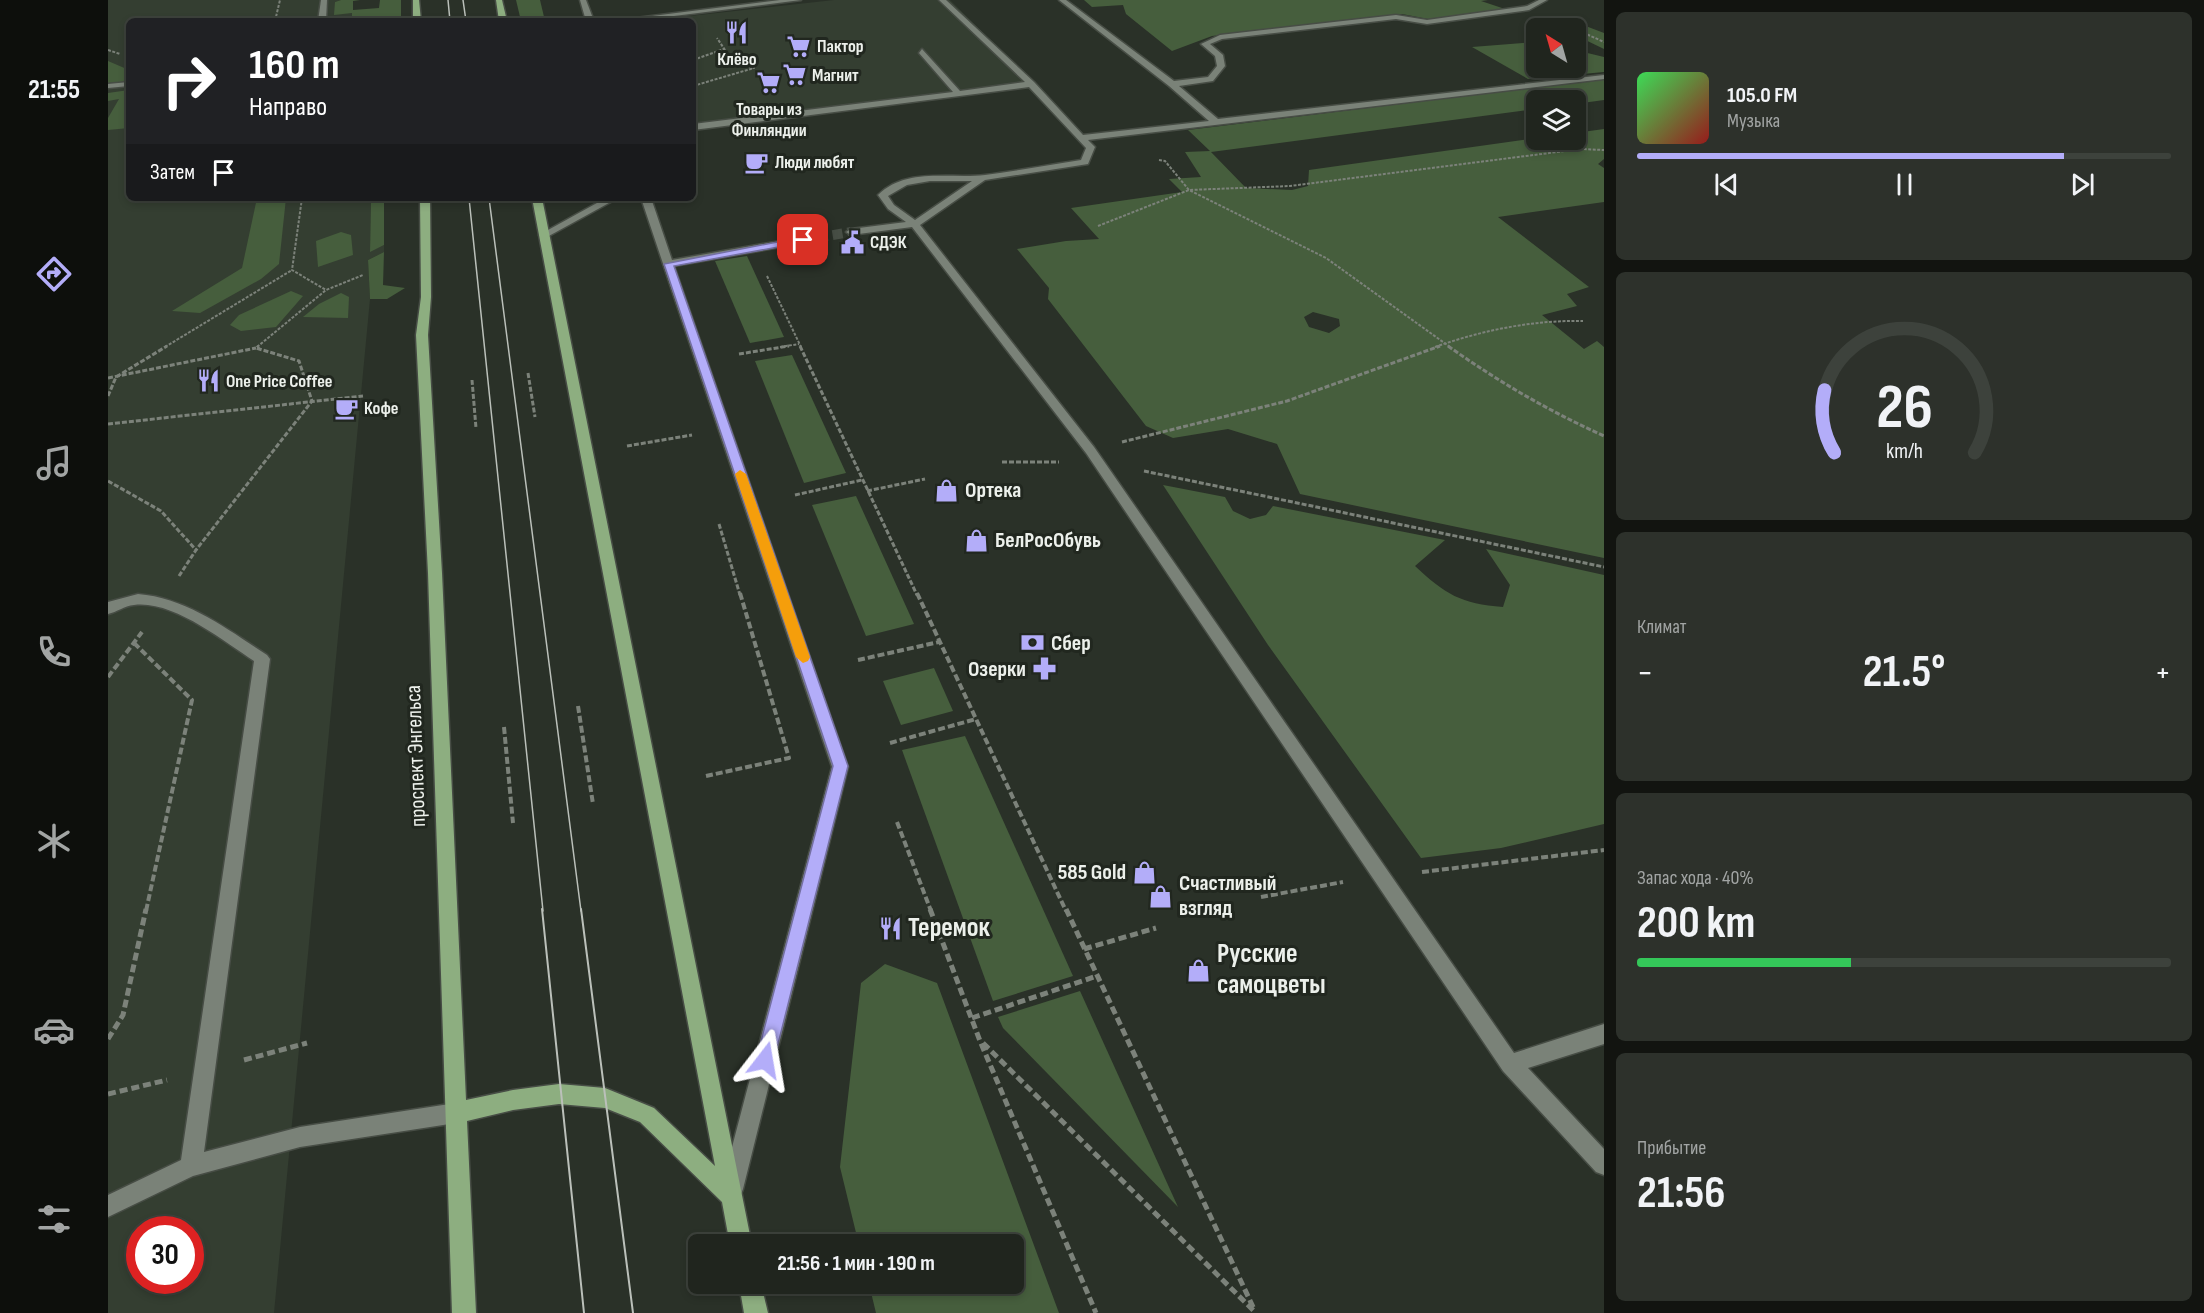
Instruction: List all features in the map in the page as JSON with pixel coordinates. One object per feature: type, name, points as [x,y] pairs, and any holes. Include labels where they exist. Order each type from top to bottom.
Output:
[{"type":"main road","points":[[416,0],[417,18]]},
{"type":"main road","points":[[499,0],[502,18]]},
{"type":"main road","name":"проспект Энгельса","points":[[425,201],[426,297],[422,345],[435,573],[464,1313]]},
{"type":"main road","points":[[538,201],[739,1234]]},
{"type":"main road","points":[[456,1113],[513,1100],[560,1094],[605,1098],[647,1115],[730,1195]]},
{"type":"main road","points":[[752,1294],[756,1313]]},
{"type":"street","points":[[322,18],[324,0]]},
{"type":"street","points":[[583,0],[589,18]]},
{"type":"street","points":[[642,18],[798,0]]},
{"type":"street","points":[[942,0],[1031,84],[1091,147],[1085,162],[982,178],[920,180],[893,186],[883,195],[891,207],[915,224],[1093,456],[1510,1064],[1604,1164]]},
{"type":"street","points":[[1062,0],[1172,84],[1215,122]]},
{"type":"street","points":[[1172,84],[1210,79],[1221,66],[1219,55],[1205,44],[1220,37],[1396,17],[1427,22],[1529,8],[1544,0]]},
{"type":"street","points":[[922,51],[958,93]]},
{"type":"street","points":[[1081,138],[1604,77]]},
{"type":"street","points":[[108,86],[126,84]]},
{"type":"street","points":[[696,127],[1031,84]]},
{"type":"street","points":[[851,232],[915,224],[982,178]]},
{"type":"street","points":[[544,235],[607,201]]},
{"type":"street","points":[[647,201],[840,766],[730,1195]]},
{"type":"street","points":[[669,264],[803,240]]},
{"type":"street","points":[[108,609],[139,599],[161,604],[201,619],[262,659],[191,1166]]},
{"type":"street","points":[[1510,1064],[1604,1034]]},
{"type":"street","points":[[108,1206],[191,1166],[300,1137],[456,1113]]},
{"type":"path","points":[[276,18],[280,0]]},
{"type":"path","points":[[1586,33],[1604,42]]},
{"type":"path","points":[[696,59],[724,49]]},
{"type":"path","points":[[1098,226],[1189,190],[1290,186],[1581,149],[1604,150]]},
{"type":"path","points":[[1154,159],[1165,161],[1189,190],[1326,258],[1496,380],[1539,406],[1604,436]]},
{"type":"path","points":[[292,270],[302,201]]},
{"type":"path","points":[[755,249],[1255,1311]]},
{"type":"path","points":[[292,270],[326,290]]},
{"type":"path","points":[[108,396],[116,376],[292,270]]},
{"type":"path","points":[[256,348],[326,290],[363,275]]},
{"type":"path","points":[[1002,462],[1093,456],[1287,401],[1447,343],[1548,320],[1583,321]]},
{"type":"path","points":[[739,354],[799,344]]},
{"type":"path","points":[[108,378],[256,348],[299,361],[312,401]]},
{"type":"path","points":[[528,373],[535,417]]},
{"type":"path","points":[[472,380],[476,428]]},
{"type":"path","points":[[108,424],[363,396]]},
{"type":"path","points":[[108,677],[134,644],[196,550],[312,401]]},
{"type":"path","points":[[627,446],[692,435]]},
{"type":"path","points":[[1093,456],[1604,567]]},
{"type":"path","points":[[867,491],[925,479]]},
{"type":"path","points":[[795,495],[862,480]]},
{"type":"path","points":[[108,482],[161,510],[196,550]]},
{"type":"path","points":[[858,660],[939,642]]},
{"type":"path","points":[[108,1039],[123,1015],[192,700],[134,644]]},
{"type":"path","points":[[578,706],[593,804]]},
{"type":"path","points":[[890,743],[976,719]]},
{"type":"path","points":[[504,726],[513,823]]},
{"type":"path","points":[[706,776],[789,758]]},
{"type":"path","points":[[897,822],[980,1041],[1096,1313]]},
{"type":"path","points":[[1261,897],[1380,875],[1454,869],[1604,850]]},
{"type":"path","points":[[1084,949],[1156,928]]},
{"type":"path","points":[[972,1018],[1097,976]]},
{"type":"path","points":[[980,1041],[1255,1311]]},
{"type":"shaded area","points":[[108,0],[341,0],[335,2],[352,13],[352,18],[126,18],[126,201],[371,201],[370,251],[384,245],[384,252],[368,260],[370,299],[274,1313],[108,1313]]},
{"type":"shaded area","points":[[834,0],[950,0],[1034,83],[696,127],[696,18],[672,18]]},
{"type":"green space","points":[[360,0],[353,1],[353,10],[379,8],[380,0],[401,0],[401,18],[352,18],[352,13],[334,15],[335,2]]},
{"type":"green space","points":[[516,0],[540,0],[544,18],[520,18]]},
{"type":"green space","points":[[1084,0],[1488,0],[1481,1],[1505,9],[1428,19],[1402,14],[1212,36],[1172,51],[1126,14],[1123,5],[1092,7]]},
{"type":"green space","points":[[1586,26],[1604,33],[1604,49],[1586,40]]},
{"type":"green space","points":[[1526,43],[1526,78],[1472,47]]},
{"type":"green space","points":[[1586,53],[1604,57],[1604,72],[1586,74]]},
{"type":"green space","points":[[108,61],[126,69],[126,82],[108,83]]},
{"type":"green space","points":[[1604,79],[1604,100],[1586,102],[1586,90],[1526,90],[1526,110],[1211,152],[1246,188],[1292,190],[1308,186],[1309,170],[1526,139],[1526,150],[1586,150],[1586,131],[1604,129],[1604,159],[1598,164],[1604,168],[1604,202],[1498,217],[1589,287],[1567,294],[1577,306],[1542,315],[1584,349],[1597,341],[1604,347],[1604,558],[1300,494],[1277,444],[1228,429],[1173,438],[1146,426],[1048,299],[1049,288],[1017,249],[1066,241],[1099,239],[1071,208],[1182,192],[1169,179],[1201,177],[1185,152],[1210,151],[1188,130]],"holes":[[[1313,312],[1339,319],[1340,326],[1329,333],[1309,327],[1304,317]]]},
{"type":"green space","points":[[126,90],[126,128],[108,130],[108,118],[119,99],[108,101],[108,93]]},
{"type":"green space","points":[[256,201],[286,201],[279,264],[261,279],[200,313],[172,311],[242,268]]},
{"type":"green space","points":[[371,201],[384,201],[384,245],[370,252]]},
{"type":"green space","points":[[341,232],[351,235],[353,255],[318,267],[316,241]]},
{"type":"green space","points":[[384,252],[383,285],[405,288],[387,299],[370,299],[368,260]]},
{"type":"green space","points":[[747,256],[784,337],[750,343],[715,261]]},
{"type":"green space","points":[[291,291],[303,296],[276,327],[241,331],[230,325],[239,315]]},
{"type":"green space","points":[[341,293],[349,297],[348,318],[303,317],[319,304]]},
{"type":"green space","points":[[792,355],[846,473],[804,483],[755,361]]},
{"type":"green space","points":[[1163,485],[1225,497],[1233,511],[1250,519],[1266,515],[1273,506],[1445,540],[1415,566],[1454,596],[1488,606],[1503,607],[1510,585],[1486,549],[1604,575],[1604,824],[1501,848],[1421,858],[1268,645]]},
{"type":"green space","points":[[856,496],[914,624],[866,636],[812,505]]},
{"type":"green space","points":[[934,668],[953,711],[901,725],[883,681]]},
{"type":"green space","points":[[965,736],[1073,976],[993,1001],[902,750]]},
{"type":"green space","points":[[885,964],[937,983],[1059,1313],[876,1313],[871,1294],[1024,1294],[1024,1234],[856,1234],[840,1167],[861,983]]},
{"type":"green space","points":[[1080,991],[1178,1207],[1003,1028],[998,1017]]},
{"type":"tunnel","points":[[803,240],[851,232]]},
{"type":"tram line","points":[[448,0],[450,18]]},
{"type":"tram line","points":[[463,0],[466,18]]},
{"type":"tram line","points":[[469,201],[543,911]]},
{"type":"tram line","points":[[489,201],[581,911]]},
{"type":"tram line","points":[[542,909],[584,1313]]},
{"type":"tram line","points":[[581,909],[633,1313]]},
{"type":"slow traffic","points":[[740,474],[803,657]]},
{"type":"place","name":"Клёво","points":[[737,33]]},
{"type":"place","name":"Пактор","points":[[799,46]]},
{"type":"place","name":"Магнит","points":[[794,75]]},
{"type":"place","name":"Товары из Финляндии","points":[[769,83]]},
{"type":"place","name":"Люди любят","points":[[757,162]]},
{"type":"place","name":"СДЭК","points":[[852,242]]},
{"type":"place","name":"One Price Coffee","points":[[208,381]]},
{"type":"place","name":"Кофе","points":[[346,408]]},
{"type":"place","name":"Ортека","points":[[947,490]]},
{"type":"place","name":"БелРосОбувь","points":[[977,540]]},
{"type":"place","name":"Сбер","points":[[1033,643]]},
{"type":"place","name":"Озерки","points":[[1044,669]]},
{"type":"place","name":"585 Gold","points":[[1144,872]]},
{"type":"place","name":"Счастливый взгляд","points":[[1161,896]]},
{"type":"place","name":"Теремок","points":[[890,928]]},
{"type":"place","name":"Русские самоцветы","points":[[1199,970]]},
{"type":"route","points":[[765,1060],[840,766],[669,264],[803,240]]}]
